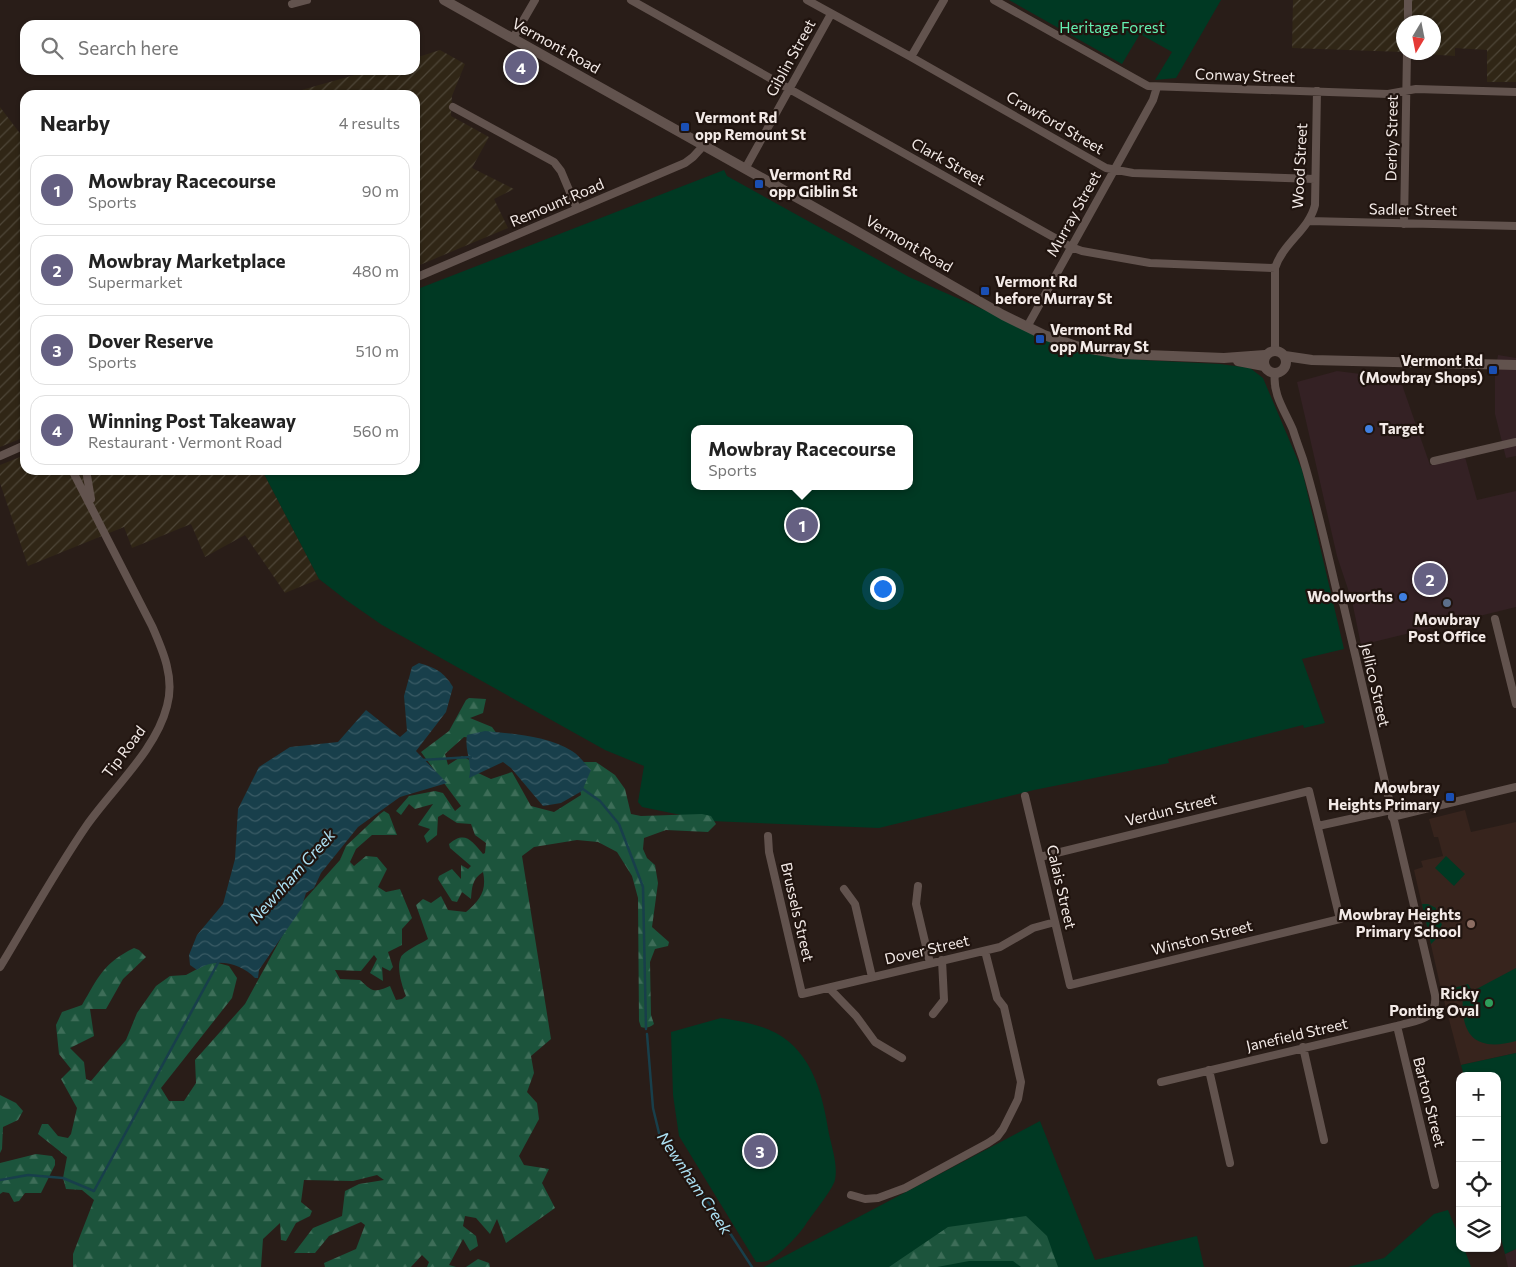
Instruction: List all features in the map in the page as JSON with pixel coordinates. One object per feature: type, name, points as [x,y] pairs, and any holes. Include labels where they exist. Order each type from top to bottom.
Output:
[{"type":"street","points":[[292,4],[307,0]]},
{"type":"street","name":"Vermont Road","points":[[444,0],[1027,327],[1061,341],[1100,351],[1121,354],[1224,358],[1268,357]]},
{"type":"street","points":[[513,38],[534,0]]},
{"type":"street","name":"Clark Street","points":[[631,0],[1071,247],[1082,251],[1150,262],[1276,268]]},
{"type":"street","name":"Crawford Street","points":[[807,0],[1090,159],[1114,170],[1133,174],[1315,179]]},
{"type":"street","points":[[911,57],[944,0]]},
{"type":"street","name":"Conway Street","points":[[994,0],[1148,86],[1388,94],[1416,89],[1516,92]]},
{"type":"street","points":[[1408,0],[1408,15]]},
{"type":"street","name":"Giblin Street","points":[[745,169],[831,14]]},
{"type":"street","name":"Derby Street","points":[[1404,224],[1408,60]]},
{"type":"street","name":"Murray Street","points":[[1027,327],[1153,100],[1157,87]]},
{"type":"street","name":"Wood Street","points":[[1268,357],[1276,268],[1280,256],[1309,221],[1315,205],[1317,91]]},
{"type":"street","points":[[453,106],[554,162],[561,171],[577,209]]},
{"type":"street","name":"Remount Road","points":[[420,276],[685,164],[704,145]]},
{"type":"street","name":"Sadler Street","points":[[1309,221],[1516,226]]},
{"type":"street","points":[[1312,360],[1279,371],[1269,372],[1268,357],[1282,353],[1285,356],[1312,360],[1516,364]]},
{"type":"street","points":[[1279,371],[1286,362],[1285,356]]},
{"type":"street","name":"Jellico Street","points":[[1279,371],[1274,380],[1278,399],[1303,458],[1326,543],[1338,597],[1342,604],[1436,996],[1436,1008]]},
{"type":"street","points":[[1434,461],[1516,442]]},
{"type":"street","points":[[0,456],[20,447]]},
{"type":"street","name":"Tip Road","points":[[0,967],[88,824],[152,743],[168,706],[170,694],[162,649],[152,626],[75,475]]},
{"type":"street","name":"Tip Road","points":[[87,475],[93,511]]},
{"type":"street","points":[[1495,619],[1516,704]]},
{"type":"street","points":[[1318,826],[1392,813],[1516,787]]},
{"type":"street","name":"Verdun Street","points":[[1040,857],[1309,791],[1318,826]]},
{"type":"street","name":"Calais Street","points":[[1025,796],[1070,984]]},
{"type":"street","name":"Winston Street","points":[[1070,984],[1340,919],[1318,826]]},
{"type":"street","name":"Brussels Street","points":[[768,836],[769,852],[802,994]]},
{"type":"street","points":[[918,886],[916,904],[930,963]]},
{"type":"street","points":[[844,889],[855,904],[872,977]]},
{"type":"street","name":"Dover Street","points":[[802,994],[1000,947],[1033,928],[1055,922]]},
{"type":"street","points":[[851,1195],[865,1199],[878,1198],[905,1188],[988,1143],[1004,1129],[1018,1100],[1021,1082],[1004,1007],[997,998],[985,951]]},
{"type":"street","points":[[933,1014],[944,1000],[942,960]]},
{"type":"street","points":[[829,988],[856,1016],[875,1042],[902,1058]]},
{"type":"street","name":"Janefield Street","points":[[1161,1082],[1397,1026],[1424,1018],[1434,1013],[1436,1008]]},
{"type":"street","name":"Barton Street","points":[[1397,1026],[1435,1185]]},
{"type":"street","points":[[1303,1047],[1324,1140]]},
{"type":"street","points":[[1209,1070],[1230,1163]]},
{"type":"shaded area","points":[[1293,0],[1516,0],[1516,82],[1487,82],[1487,50],[1455,48],[1455,56],[1441,55],[1441,15],[1396,15],[1396,52],[1292,48]]},
{"type":"shaded area","points":[[440,50],[465,64],[452,96],[451,116],[489,137],[472,168],[514,189],[494,199],[508,228],[420,265],[420,90],[302,90],[354,75],[420,75],[420,56]]},
{"type":"shaded area","points":[[0,107],[20,133],[20,439],[0,447]]},
{"type":"shaded area","points":[[1498,355],[1516,358],[1516,456],[1506,458],[1495,414],[1495,372]]},
{"type":"shaded area","points":[[1337,371],[1400,379],[1430,465],[1465,457],[1477,500],[1516,491],[1516,607],[1361,645],[1352,601],[1337,556],[1297,382]]},
{"type":"shaded area","points":[[20,457],[20,475],[265,475],[319,579],[285,593],[245,535],[205,557],[191,524],[132,548],[124,527],[28,566],[0,483],[0,465]]},
{"type":"shaded area","name":"Mowbray Heights Primary School","points":[[1465,810],[1471,832],[1516,822],[1516,1053],[1461,1065],[1441,989],[1414,870],[1423,867],[1421,861],[1443,856],[1438,837],[1434,837],[1429,819]]},
{"type":"shaded area","points":[[1516,1249],[1516,1267],[1508,1267],[1505,1254]]},
{"type":"green space","name":"Heritage Forest","points":[[1009,0],[1221,0],[1176,78],[1155,80],[1172,52],[1140,34],[1122,64]]},
{"type":"green space","points":[[724,170],[727,176],[909,277],[1070,347],[1141,360],[1220,364],[1250,368],[1263,378],[1302,470],[1344,649],[1302,659],[1325,723],[1304,728],[1303,725],[1168,759],[1169,763],[1034,790],[879,828],[710,821],[642,807],[638,802],[644,766],[605,750],[382,625],[319,579],[265,475],[420,475],[420,288]]},
{"type":"green space","points":[[469,698],[486,699],[483,713],[470,718],[492,727],[497,734],[492,740],[464,737],[445,754],[448,765],[462,756],[473,762],[476,772],[491,779],[512,772],[531,806],[554,812],[581,795],[578,774],[583,762],[596,762],[615,775],[625,789],[631,814],[641,816],[702,814],[711,816],[716,824],[708,832],[666,830],[644,838],[643,849],[647,858],[655,865],[658,883],[652,927],[669,942],[668,946],[655,949],[650,962],[651,1015],[654,1024],[646,1028],[641,1027],[639,1021],[638,898],[632,876],[617,852],[598,842],[577,840],[534,847],[522,856],[551,1039],[531,1056],[534,1073],[527,1092],[537,1103],[539,1119],[519,1156],[524,1165],[549,1169],[542,1183],[555,1208],[506,1243],[497,1219],[490,1234],[476,1218],[465,1216],[463,1226],[476,1236],[478,1246],[470,1251],[463,1239],[449,1265],[456,1267],[427,1267],[429,1262],[422,1255],[411,1267],[325,1267],[324,1263],[356,1249],[365,1225],[361,1222],[329,1236],[315,1253],[294,1253],[313,1228],[342,1216],[345,1191],[359,1184],[384,1180],[377,1175],[353,1181],[304,1180],[301,1202],[312,1211],[310,1216],[296,1223],[286,1241],[281,1240],[280,1223],[263,1239],[261,1267],[73,1267],[73,1254],[94,1200],[82,1190],[66,1189],[63,1178],[67,1157],[38,1134],[42,1124],[48,1124],[58,1136],[68,1138],[71,1134],[77,1108],[61,1079],[71,1069],[59,1054],[56,1025],[62,1012],[82,1005],[102,972],[115,959],[134,948],[146,957],[123,979],[106,1009],[90,1009],[94,1036],[70,1048],[84,1062],[86,1079],[91,1081],[126,1040],[137,1013],[156,986],[170,976],[186,975],[208,963],[229,966],[237,978],[232,998],[161,1088],[169,1101],[184,1101],[196,1083],[195,1060],[245,1004],[298,907],[340,860],[346,846],[384,811],[389,814],[397,835],[372,835],[356,849],[350,862],[354,866],[366,856],[377,857],[387,869],[378,887],[386,892],[400,889],[412,918],[402,929],[402,945],[388,952],[393,967],[390,971],[382,967],[383,981],[370,973],[377,959],[374,955],[361,971],[335,970],[340,979],[360,980],[373,990],[380,990],[390,986],[396,1000],[406,996],[399,971],[401,957],[428,939],[416,905],[423,899],[431,903],[441,896],[448,910],[466,912],[479,899],[483,890],[483,872],[475,880],[471,899],[462,892],[457,902],[452,901],[438,879],[439,876],[452,869],[461,879],[461,865],[468,869],[471,866],[450,848],[449,844],[455,840],[460,838],[468,839],[483,854],[485,853],[486,843],[475,835],[471,824],[457,823],[443,814],[438,817],[437,835],[427,843],[424,836],[430,829],[418,825],[433,804],[415,809],[409,804],[401,815],[396,811],[409,796],[435,791],[443,793],[455,811],[461,806],[421,752],[449,731],[466,700]]},
{"type":"green space","points":[[1446,856],[1465,874],[1454,886],[1435,868]]},
{"type":"green space","points":[[1422,904],[1428,904],[1436,908],[1436,918],[1442,924],[1437,938],[1431,944]]},
{"type":"green space","name":"Ricky Ponting Oval","points":[[1516,968],[1516,1041],[1490,1044],[1473,1038],[1464,1021],[1463,996],[1455,1001],[1450,1001],[1447,990],[1468,984],[1471,989],[1469,993]]},
{"type":"green space","points":[[721,1018],[763,1027],[789,1042],[799,1052],[814,1077],[819,1091],[836,1168],[835,1180],[827,1196],[803,1228],[783,1250],[772,1259],[764,1262],[756,1262],[679,1136],[673,1095],[671,1032]]},
{"type":"green space","points":[[1516,1053],[1516,1249],[1505,1254],[1501,1238],[1501,1072],[1463,1072],[1461,1065]]},
{"type":"green space","points":[[0,1095],[16,1103],[23,1111],[18,1120],[3,1127],[2,1149],[0,1153]]},
{"type":"green space","points":[[1040,1121],[1095,1260],[1197,1236],[1204,1267],[764,1267]]},
{"type":"green space","points":[[36,1154],[52,1156],[55,1160],[55,1165],[41,1193],[25,1193],[19,1201],[14,1202],[9,1193],[3,1192],[0,1194],[0,1163]]},
{"type":"green space","points":[[1448,1210],[1456,1229],[1456,1252],[1465,1252],[1471,1267],[1348,1267],[1384,1258],[1434,1214]]},
{"type":"green space","points":[[1026,1216],[1047,1236],[1058,1267],[1021,1267],[1013,1261],[969,1261],[937,1267],[889,1267],[948,1227]]},
{"type":"green space","points":[[478,1259],[489,1263],[490,1267],[466,1267]]},
{"type":"water","points":[[419,663],[439,671],[453,687],[446,712],[416,751],[447,783],[400,797],[358,827],[321,873],[314,888],[306,893],[301,909],[259,970],[258,978],[235,965],[219,963],[204,966],[197,970],[190,965],[189,955],[197,935],[223,904],[235,859],[238,809],[259,767],[290,747],[338,742],[366,710],[400,737],[407,731],[404,696],[412,667]]},
{"type":"water","points":[[485,731],[541,739],[572,751],[591,770],[582,791],[561,803],[543,806],[511,768],[503,762],[469,778],[470,767],[466,741],[467,735]]},
{"type":"waterway","name":"Newnham Creek","points":[[422,760],[471,757]]},
{"type":"waterway","name":"Newnham Creek","points":[[580,787],[600,801],[619,824],[643,887],[646,1029]]},
{"type":"waterway","name":"Newnham Creek","points":[[0,1180],[28,1175],[63,1178],[94,1191],[219,961]]},
{"type":"waterway","name":"Newnham Creek","points":[[647,1034],[653,1108],[659,1133],[752,1267]]},
{"type":"place","name":"Winning Post Takeaway","points":[[521,67]]},
{"type":"place","name":"Vermont Rd opp Remount St","points":[[685,127]]},
{"type":"place","name":"Vermont Rd opp Giblin St","points":[[759,184]]},
{"type":"place","name":"Vermont Rd before Murray St","points":[[985,291]]},
{"type":"place","name":"Vermont Rd opp Murray St","points":[[1040,339]]},
{"type":"place","name":"Vermont Rd (Mowbray Shops)","points":[[1493,370]]},
{"type":"place","name":"Target","points":[[1369,429]]},
{"type":"place","name":"Mowbray Racecourse","points":[[802,525]]},
{"type":"place","name":"Mowbray Marketplace","points":[[1430,579]]},
{"type":"place","name":"Woolworths","points":[[1403,597]]},
{"type":"place","name":"Mowbray Post Office","points":[[1447,603]]},
{"type":"place","name":"Mowbray Heights Primary","points":[[1450,797]]},
{"type":"place","name":"Mowbray Heights Primary School","points":[[1471,924]]},
{"type":"place","name":"Ricky Ponting Oval","points":[[1489,1003]]},
{"type":"place","name":"Dover Reserve","points":[[760,1151]]}]
